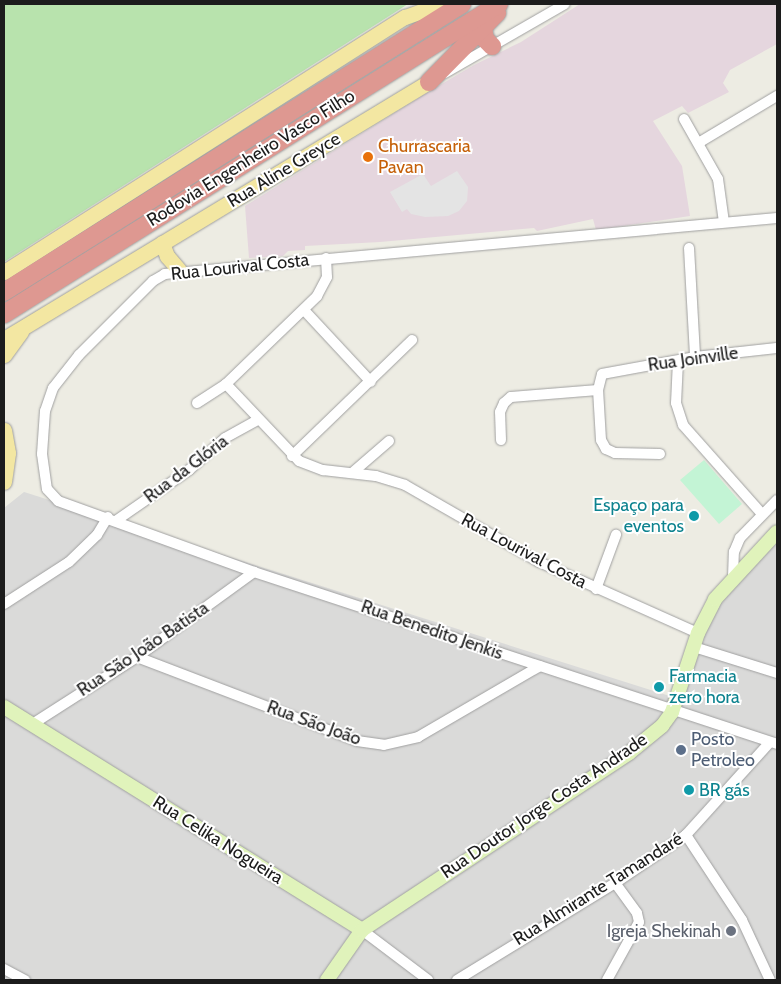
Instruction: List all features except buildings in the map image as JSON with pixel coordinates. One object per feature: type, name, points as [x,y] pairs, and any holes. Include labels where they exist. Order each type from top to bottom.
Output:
[{"type":"highway","name":"Rodovia Engenheiro Vasco Filho","points":[[4,292],[462,4]]},
{"type":"highway","name":"Rodovia Engenheiro Vasco Filho","points":[[4,314],[499,4]]},
{"type":"highway","points":[[429,82],[506,4]]},
{"type":"highway","points":[[483,27],[485,39],[492,46]]},
{"type":"main road","points":[[4,272],[405,17],[440,4]]},
{"type":"main road","name":"Rua Aline Greyce","points":[[4,339],[28,322],[429,82]]},
{"type":"main road","points":[[162,243],[167,256],[179,270]]},
{"type":"main road","points":[[4,355],[28,322]]},
{"type":"main road","points":[[4,430],[8,453],[4,482]]},
{"type":"main road","name":"Rua Doutor Jorge Costa Andrade","points":[[327,980],[362,930],[629,752],[662,726],[672,712],[698,633],[715,599],[733,576],[777,532]]},
{"type":"main road","name":"Rua Celika Nogueira","points":[[4,707],[362,930]]},
{"type":"street","name":"Rua Aline Greyce","points":[[429,82],[565,4]]},
{"type":"street","points":[[700,142],[777,96]]},
{"type":"street","points":[[684,119],[700,142],[718,179],[724,222]]},
{"type":"street","name":"Rua Lourival Costa","points":[[88,511],[58,501],[45,482],[43,433],[45,411],[53,388],[79,355],[153,282],[179,270],[777,218]]},
{"type":"street","points":[[689,248],[696,357]]},
{"type":"street","name":"Rua Lourival Costa","points":[[197,403],[226,384],[304,310],[325,285],[326,258]]},
{"type":"street","points":[[304,310],[371,382]]},
{"type":"street","points":[[292,456],[371,382],[412,340]]},
{"type":"street","name":"Rua Joinville","points":[[598,390],[600,378],[608,372],[696,357],[777,348]]},
{"type":"street","points":[[678,361],[676,403],[683,425],[761,513]]},
{"type":"street","name":"Rua Lourival Costa","points":[[226,384],[292,456],[310,467],[352,473],[404,485],[505,545],[596,589],[698,633]]},
{"type":"street","points":[[501,440],[500,412],[504,403],[511,397],[598,390],[601,440],[606,449],[616,453],[660,454]]},
{"type":"street","name":"Rua da Glória","points":[[4,604],[69,562],[113,519],[189,470],[226,438],[258,420]]},
{"type":"street","points":[[352,473],[389,441]]},
{"type":"street","points":[[733,576],[734,552],[740,538],[761,513],[777,500]]},
{"type":"street","name":"Rua Benedito Jenkis","points":[[88,511],[254,572],[540,666],[672,712],[774,744]]},
{"type":"street","points":[[596,589],[616,535]]},
{"type":"street","name":"Rua São João Batista","points":[[31,725],[137,657],[254,572]]},
{"type":"street","points":[[694,647],[777,673]]},
{"type":"street","name":"Rua São João","points":[[137,657],[357,741],[384,745],[418,738],[540,666]]},
{"type":"street","name":"Rua Almirante Tamandaré","points":[[457,980],[615,883],[686,835],[774,744]]},
{"type":"street","points":[[686,835],[742,920],[770,980]]},
{"type":"street","points":[[607,980],[639,922],[637,913],[615,883]]},
{"type":"street","name":"Rua Celika Nogueira","points":[[362,930],[428,980]]},
{"type":"street","points":[[4,969],[25,980]]},
{"type":"shaded area","points":[[580,4],[777,4],[777,44],[730,70],[723,83],[729,92],[688,113],[682,106],[653,121],[682,166],[690,216],[596,230],[593,219],[537,231],[534,228],[380,242],[305,246],[305,250],[288,251],[283,256],[249,258],[245,206],[425,94],[474,65],[521,42]]},
{"type":"shaded area","points":[[457,171],[468,187],[467,201],[459,211],[448,216],[425,217],[411,214],[407,209],[402,212],[390,192],[423,174],[431,186]]},
{"type":"shaded area","points":[[24,492],[676,698],[709,610],[743,559],[777,528],[777,980],[4,980],[4,508]]},
{"type":"green space","points":[[4,4],[408,4],[4,262]]},
{"type":"green space","points":[[704,460],[742,504],[719,524],[680,480]]},
{"type":"place","name":"Churrascaria Pavan","points":[[368,157]]},
{"type":"place","name":"Espaço para eventos","points":[[694,516]]},
{"type":"place","name":"Farmacia zero hora","points":[[659,687]]},
{"type":"place","name":"Posto Petroleo","points":[[681,750]]},
{"type":"place","name":"BR gás","points":[[689,790]]},
{"type":"place","name":"Igreja Shekinah","points":[[731,931]]}]
